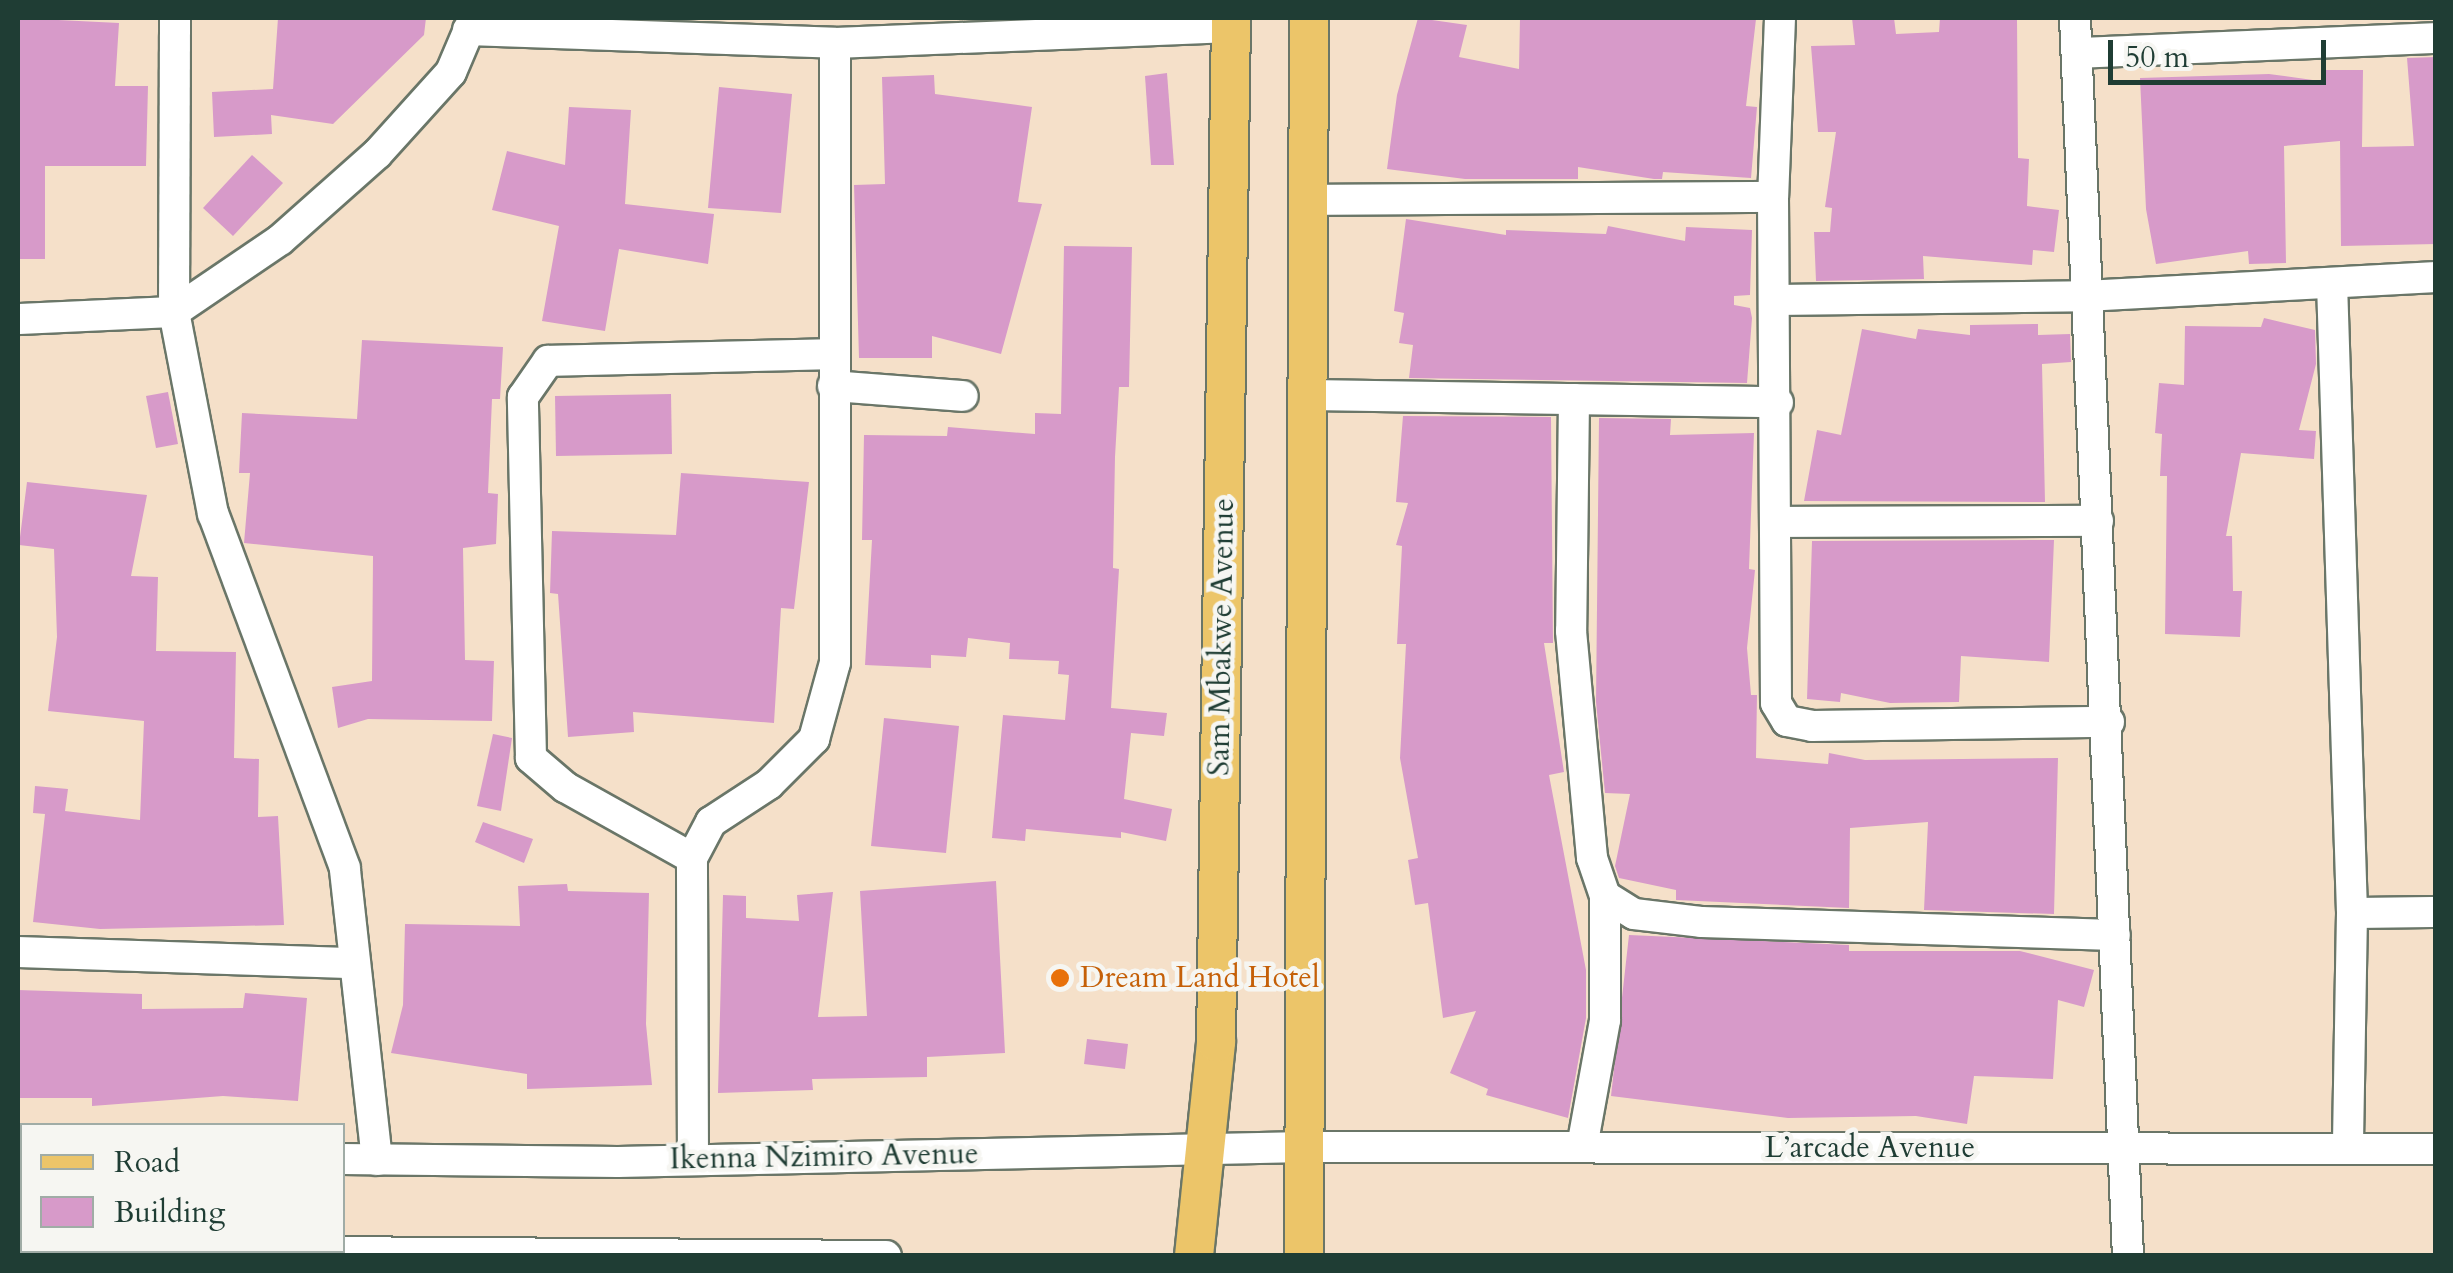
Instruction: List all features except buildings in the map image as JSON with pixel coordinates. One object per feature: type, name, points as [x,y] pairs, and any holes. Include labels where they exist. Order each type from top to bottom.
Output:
[{"type":"main road","points":[[1304,1256],[1309,18]]},
{"type":"main road","name":"Sam Mbakwe Avenue","points":[[1194,1256],[1209,1147],[1231,22]]},
{"type":"street","points":[[174,18],[174,312],[213,514],[345,868],[377,1160]]},
{"type":"street","points":[[1780,18],[1773,197],[1778,402],[1776,702],[1788,721],[2109,722]]},
{"type":"street","points":[[2075,18],[2085,296],[2109,722],[2128,1256]]},
{"type":"street","points":[[18,320],[174,312],[280,240],[377,154],[451,72],[471,24],[834,43],[1005,27],[1231,22]]},
{"type":"street","points":[[2078,54],[2436,38]]},
{"type":"street","points":[[693,1160],[692,858],[711,822],[769,784],[814,739],[835,663],[834,43]]},
{"type":"street","points":[[1309,200],[1773,197]]},
{"type":"street","points":[[1776,300],[2085,296],[2436,277]]},
{"type":"street","points":[[2332,283],[2352,913],[2348,1149]]},
{"type":"street","points":[[692,858],[565,787],[531,758],[523,397],[548,361],[833,354]]},
{"type":"street","points":[[834,386],[964,396]]},
{"type":"street","points":[[1309,395],[1778,402]]},
{"type":"street","points":[[1574,399],[1571,631],[1592,858],[1605,896],[1606,1020],[1582,1146]]},
{"type":"street","points":[[1777,522],[2098,521]]},
{"type":"street","points":[[1605,896],[1634,914],[1700,922],[2115,935]]},
{"type":"street","points":[[2352,913],[2436,912]]},
{"type":"street","points":[[18,952],[355,962]]},
{"type":"street","name":"Ikenna Nzimiro Avenue","points":[[345,1159],[693,1160],[1306,1146]]},
{"type":"street","name":"L’arcade Avenue","points":[[1306,1146],[2436,1148]]},
{"type":"street","points":[[42,1253],[886,1256]]},
{"type":"place","name":"Dream Land Hotel","points":[[1060,978]]}]
